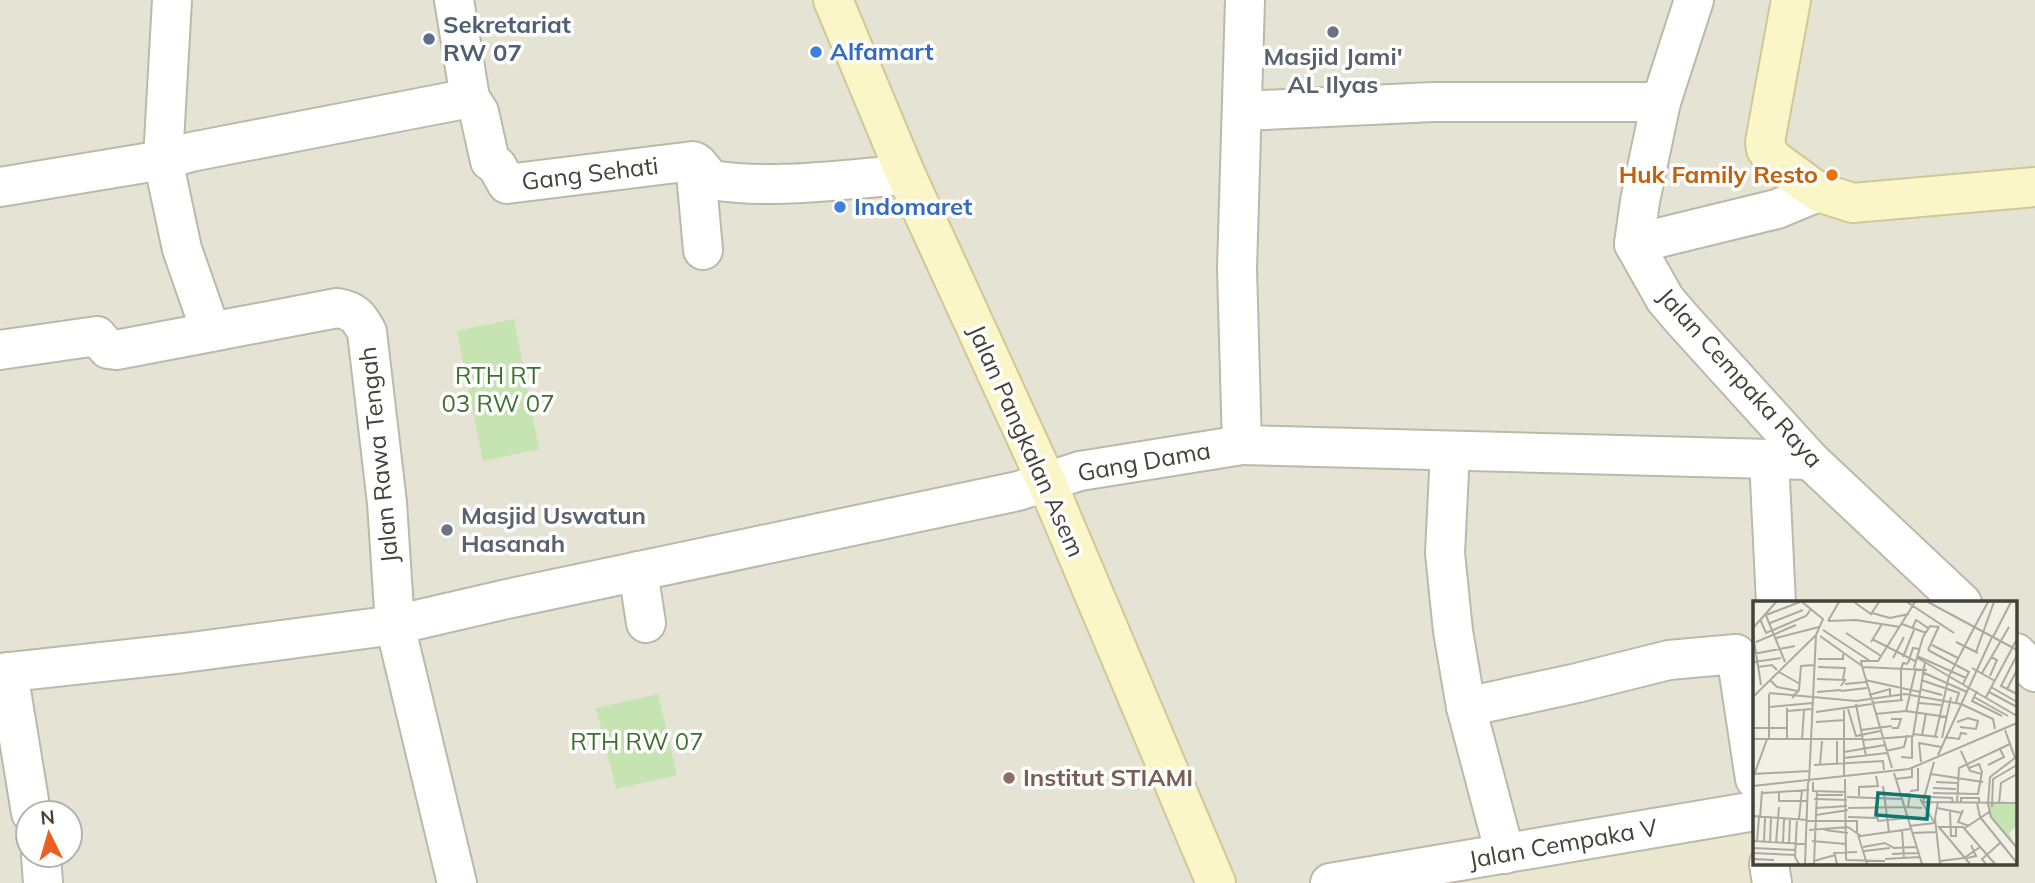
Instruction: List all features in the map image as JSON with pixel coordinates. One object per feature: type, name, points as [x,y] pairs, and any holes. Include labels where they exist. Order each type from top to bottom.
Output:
[{"type":"street","points":[[0,350],[97,336],[108,349],[116,351],[211,332],[182,249],[163,160],[172,0]]},
{"type":"street","points":[[0,187],[163,160],[191,152],[470,97],[454,0]]},
{"type":"street","name":"Jalan Pangkalan Asem","points":[[833,0],[905,175],[1047,483],[1216,883]]},
{"type":"street","points":[[1242,445],[1237,269],[1245,0]]},
{"type":"street","points":[[1694,0],[1661,102],[1634,244],[1767,212],[1818,192]]},
{"type":"street","points":[[1791,0],[1765,142],[1773,159],[1818,192],[1853,203],[2035,187]]},
{"type":"street","name":"Gang Sehati","points":[[470,97],[479,112],[490,161],[497,166],[507,184],[695,162]]},
{"type":"street","points":[[1243,111],[1433,102],[1661,102]]},
{"type":"street","points":[[695,162],[711,180],[779,185],[905,175]]},
{"type":"street","points":[[695,162],[704,250]]},
{"type":"street","name":"Jalan Cempaka Raya","points":[[1634,244],[1665,299],[1810,460],[1960,601]]},
{"type":"street","name":"Jalan Rawa Tengah","points":[[211,332],[337,308],[352,311],[359,316],[366,332],[387,502],[394,625],[457,883]]},
{"type":"street","name":"Gang Dama","points":[[1047,483],[1080,471],[1242,445],[1810,460]]},
{"type":"street","points":[[1450,452],[1445,553],[1453,631],[1466,707],[1505,854]]},
{"type":"street","points":[[1769,459],[1776,601]]},
{"type":"street","points":[[28,799],[4,672],[184,653],[394,625],[1047,483]]},
{"type":"street","points":[[638,571],[646,623]]},
{"type":"street","points":[[1466,707],[1670,660],[1745,653],[1753,754]]},
{"type":"street","points":[[2018,655],[2035,671]]},
{"type":"street","name":"Jalan Cempaka V","points":[[1330,883],[1753,811]]},
{"type":"shaded area","points":[[0,0],[2035,0],[2035,883],[0,883]]},
{"type":"shaded area","points":[[1753,811],[1753,866],[1757,866],[1772,883],[1328,883]]},
{"type":"green space","name":"RTH RT 03 RW 07","points":[[514,319],[539,449],[483,461],[457,331]]},
{"type":"green space","name":"RTH RW 07","points":[[658,694],[677,775],[616,789],[596,708]]},
{"type":"place","name":"Masjid Jami' AL Ilyas","points":[[1333,32]]},
{"type":"place","name":"Sekretariat RW 07","points":[[429,39]]},
{"type":"place","name":"Alfamart","points":[[816,52]]},
{"type":"place","name":"Huk Family Resto","points":[[1832,175]]},
{"type":"place","name":"Indomaret","points":[[840,207]]},
{"type":"place","name":"Masjid Uswatun Hasanah","points":[[447,530]]},
{"type":"place","name":"Institut STIAMI","points":[[1009,778]]}]
